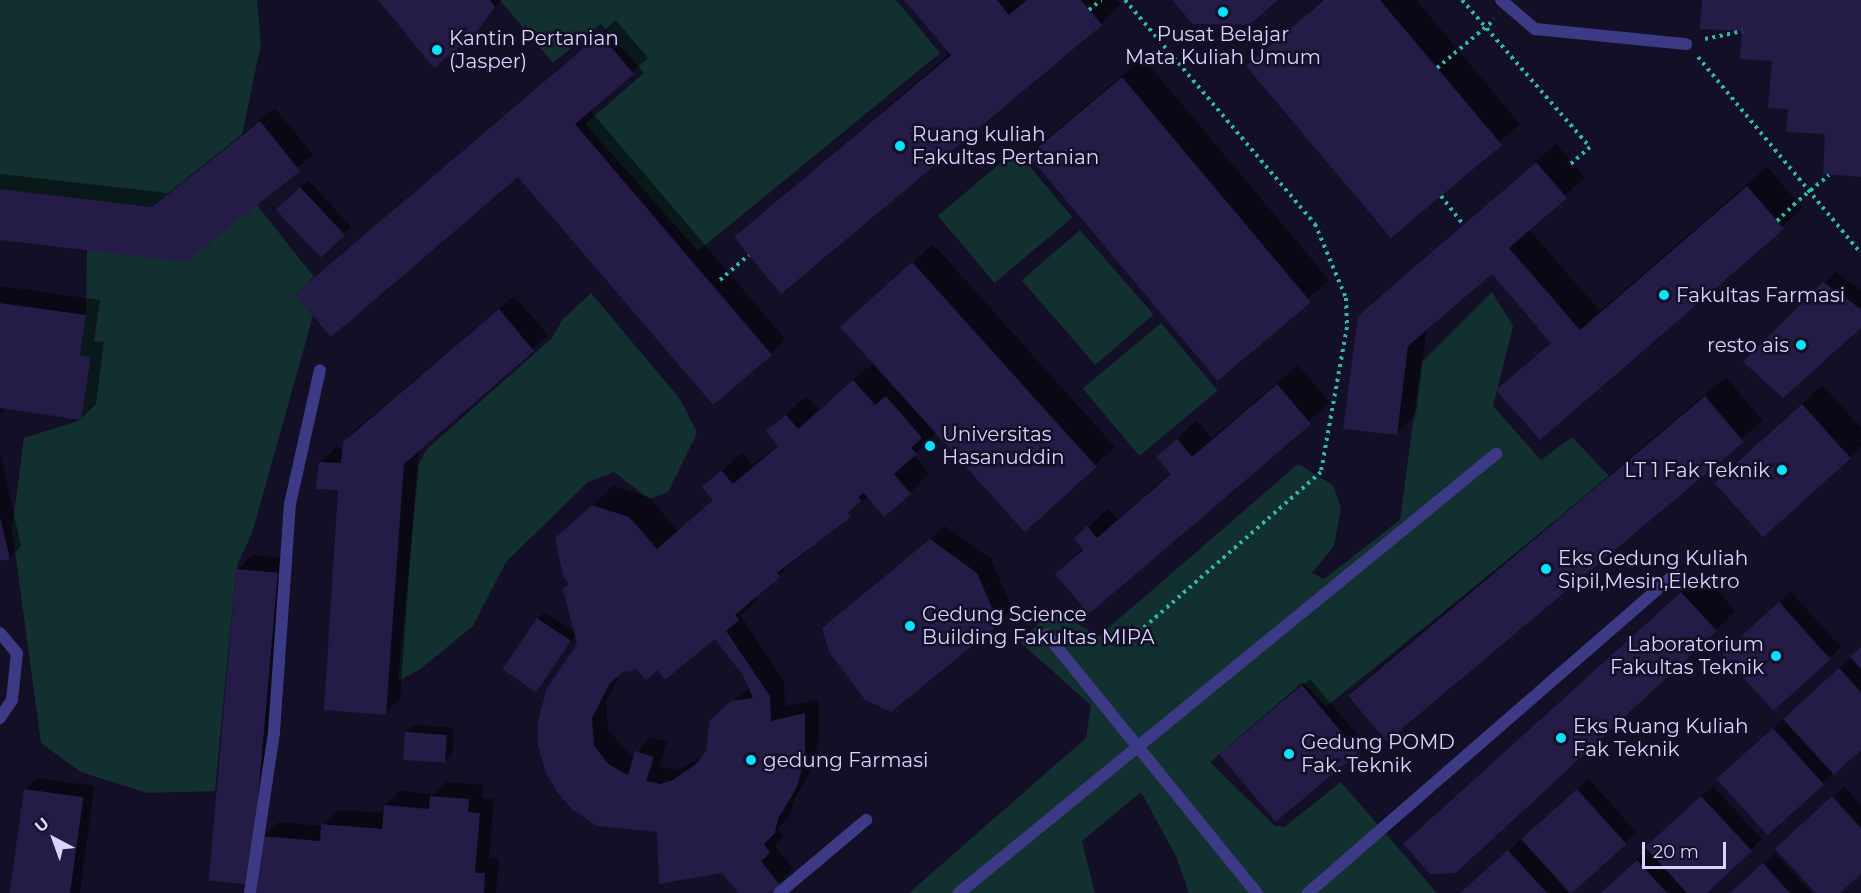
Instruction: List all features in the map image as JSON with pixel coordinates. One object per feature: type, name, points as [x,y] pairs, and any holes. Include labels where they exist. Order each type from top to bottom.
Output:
[{"type":"lane","points":[[1505,3],[1535,29],[1686,44]]},
{"type":"lane","points":[[250,893],[274,732],[290,504],[320,370]]},
{"type":"lane","points":[[959,893],[1496,454]]},
{"type":"lane","points":[[1308,893],[1675,574]]},
{"type":"lane","points":[[0,633],[18,653],[12,700],[0,718]]},
{"type":"lane","points":[[1047,635],[1257,893]]},
{"type":"lane","points":[[779,893],[866,820]]},
{"type":"path","points":[[1089,10],[1101,0]]},
{"type":"path","points":[[1125,0],[1315,224],[1346,298],[1347,327],[1321,472],[1138,633]]},
{"type":"path","points":[[1462,0],[1590,147],[1567,166]]},
{"type":"path","points":[[1437,68],[1486,27],[1505,3]]},
{"type":"path","points":[[1742,31],[1686,44],[1861,253]]},
{"type":"path","points":[[1777,221],[1829,175]]},
{"type":"path","points":[[1441,196],[1464,225]]},
{"type":"path","points":[[720,280],[748,255]]},
{"type":"green space","points":[[0,0],[257,0],[261,44],[242,135],[152,207],[0,189]]},
{"type":"green space","points":[[500,0],[896,0],[940,53],[698,251],[585,124],[644,73],[601,24],[553,63]]},
{"type":"green space","points":[[1016,150],[1073,217],[994,283],[938,216]]},
{"type":"green space","points":[[257,205],[314,277],[295,294],[313,316],[253,530],[236,569],[215,791],[147,793],[81,772],[41,743],[12,529],[24,438],[81,420],[91,357],[80,355],[86,315],[87,250]]},
{"type":"green space","points":[[1080,230],[1153,315],[1095,365],[1022,281]]},
{"type":"green space","points":[[1492,292],[1513,326],[1493,406],[1541,460],[1572,437],[1610,477],[1326,707],[1303,682],[1210,762],[1275,826],[1284,827],[1341,782],[1437,893],[1189,893],[1176,856],[1141,792],[1082,841],[1095,893],[909,893],[1086,738],[1091,705],[1021,643],[1051,609],[1099,636],[1298,464],[1333,485],[1341,508],[1334,546],[1312,573],[1324,579],[1400,520],[1421,363]]},
{"type":"green space","points":[[591,293],[680,399],[697,433],[668,492],[649,499],[614,472],[588,482],[506,562],[473,626],[419,670],[398,681],[419,463],[427,449],[552,338],[562,320]]},
{"type":"green space","points":[[1161,323],[1218,390],[1139,456],[1083,389]]},
{"type":"building","name":"Kantin Pertanian (Jasper)","points":[[378,0],[490,0],[495,7],[476,33],[434,68]]},
{"type":"building","name":"Ruang kuliah Fakultas Pertanian","points":[[904,0],[997,0],[1009,15],[1027,0],[1081,0],[1102,25],[781,294],[734,237],[951,55]]},
{"type":"building","name":"Pusat Belajar Mata Kuliah Umum","points":[[1172,0],[1278,0],[1249,25],[1193,24]]},
{"type":"building","points":[[1324,0],[1380,0],[1502,145],[1391,238],[1246,66]]},
{"type":"building","points":[[1702,0],[1861,0],[1861,177],[1823,174],[1825,134],[1786,132],[1788,109],[1768,108],[1772,61],[1740,59],[1742,31],[1700,29]]},
{"type":"building","points":[[600,34],[634,74],[575,124],[772,355],[713,405],[518,177],[331,337],[295,294]]},
{"type":"building","points":[[1122,77],[1311,302],[1218,381],[1029,155]]},
{"type":"building","points":[[260,121],[300,171],[186,262],[0,240],[0,189],[152,207]]},
{"type":"building","name":"Fakultas Farmasi","points":[[1536,162],[1567,198],[1509,248],[1580,330],[1747,186],[1784,229],[1540,440],[1496,390],[1551,343],[1492,274],[1408,346],[1397,435],[1343,429],[1358,316]]},
{"type":"building","points":[[300,187],[345,235],[321,258],[276,210]]},
{"type":"building","points":[[912,262],[1097,467],[1025,532],[840,327]]},
{"type":"building","name":"resto ais","points":[[1823,282],[1861,309],[1861,328],[1783,398],[1743,362]]},
{"type":"building","points":[[0,303],[86,315],[80,355],[91,357],[81,420],[0,408]]},
{"type":"building","points":[[499,309],[534,351],[404,464],[386,715],[324,710],[338,490],[316,489],[319,462],[341,463],[343,442]]},
{"type":"building","points":[[853,380],[875,405],[886,396],[922,438],[911,448],[917,454],[894,474],[911,494],[884,517],[864,493],[858,497],[862,501],[848,513],[851,517],[777,573],[780,577],[735,615],[739,620],[726,631],[770,696],[771,721],[805,713],[805,756],[797,787],[778,819],[775,833],[764,844],[770,853],[761,861],[780,885],[770,893],[739,893],[722,873],[659,884],[657,832],[597,826],[573,810],[557,792],[545,771],[538,745],[538,721],[547,688],[577,644],[563,589],[569,584],[563,576],[555,538],[592,505],[629,517],[657,549],[713,500],[702,487],[721,470],[733,484],[778,446],[766,431],[786,415],[798,429]],"holes":[[[715,639],[743,676],[753,698],[731,701],[709,721],[706,751],[696,764],[673,780],[660,784],[646,781],[654,757],[635,751],[628,775],[608,764],[594,745],[592,718],[610,683],[626,670],[629,673],[635,668],[646,680],[657,670],[665,680]]]},
{"type":"building","points":[[1277,384],[1311,424],[1089,614],[1055,574],[1083,550],[1074,538],[1087,526],[1097,538],[1171,474],[1156,457],[1177,439],[1192,457]]},
{"type":"building","name":"Eks Gedung Kuliah Sipil,Mesin,Elektro","points":[[1705,396],[1744,442],[1387,742],[1348,696]]},
{"type":"building","name":"LT 1 Fak Teknik","points":[[1802,404],[1851,458],[1763,537],[1714,483]]},
{"type":"building","points":[[0,517],[10,559],[0,561]]},
{"type":"building","name":"Gedung Science Building Fakultas MIPA","points":[[930,539],[977,573],[999,624],[891,712],[865,700],[829,652],[822,628]]},
{"type":"building","points":[[236,569],[278,573],[251,884],[209,881]]},
{"type":"building","name":"Eks Ruang Kuliah Fak Teknik","points":[[1681,592],[1717,631],[1456,873],[1430,874],[1403,844]]},
{"type":"building","name":"Laboratorium Fakultas Teknik","points":[[1779,602],[1831,659],[1773,711],[1722,654]]},
{"type":"building","points":[[537,618],[571,641],[536,692],[502,669]]},
{"type":"building","points":[[1861,647],[1861,669],[1850,657]]},
{"type":"building","points":[[1839,668],[1861,692],[1861,750],[1834,775],[1783,719]]},
{"type":"building","name":"Gedung POMD Fak. Teknik","points":[[1302,685],[1359,752],[1276,822],[1219,754]]},
{"type":"building","name":"Laboratorium Fakultas Teknik","points":[[1773,728],[1824,784],[1767,835],[1717,779]]},
{"type":"building","points":[[405,732],[447,735],[445,763],[403,760]]},
{"type":"building","points":[[24,789],[83,797],[70,893],[9,893]]},
{"type":"building","points":[[1577,789],[1627,844],[1570,893],[1521,839]]},
{"type":"building","points":[[430,796],[469,799],[468,812],[480,813],[475,873],[485,873],[484,893],[257,893],[262,836],[320,841],[321,824],[382,829],[384,805],[429,809]]},
{"type":"building","points":[[1701,796],[1752,851],[1707,893],[1687,893],[1645,847]]},
{"type":"building","points":[[1832,796],[1861,828],[1861,874],[1840,893],[1816,893],[1775,849]]},
{"type":"building","points":[[1508,850],[1547,893],[1460,893]]},
{"type":"building","points":[[1637,860],[1667,893],[1600,893]]},
{"type":"building","points":[[1763,863],[1790,893],[1730,893]]},
{"type":"place","name":"Pusat Belajar Mata Kuliah Umum","points":[[1223,12]]},
{"type":"place","name":"Kantin Pertanian (Jasper)","points":[[437,50]]},
{"type":"place","name":"Ruang kuliah Fakultas Pertanian","points":[[900,146]]},
{"type":"place","name":"Fakultas Farmasi","points":[[1664,295]]},
{"type":"place","name":"resto ais","points":[[1801,345]]},
{"type":"place","name":"Universitas Hasanuddin","points":[[930,446]]},
{"type":"place","name":"LT 1 Fak Teknik","points":[[1782,470]]},
{"type":"place","name":"Eks Gedung Kuliah Sipil,Mesin,Elektro","points":[[1546,569]]},
{"type":"place","name":"Gedung Science Building Fakultas MIPA","points":[[910,626]]},
{"type":"place","name":"Laboratorium Fakultas Teknik","points":[[1776,656]]},
{"type":"place","name":"Eks Ruang Kuliah Fak Teknik","points":[[1561,738]]},
{"type":"place","name":"Gedung POMD Fak. Teknik","points":[[1289,754]]},
{"type":"place","name":"gedung Farmasi","points":[[751,760]]}]
